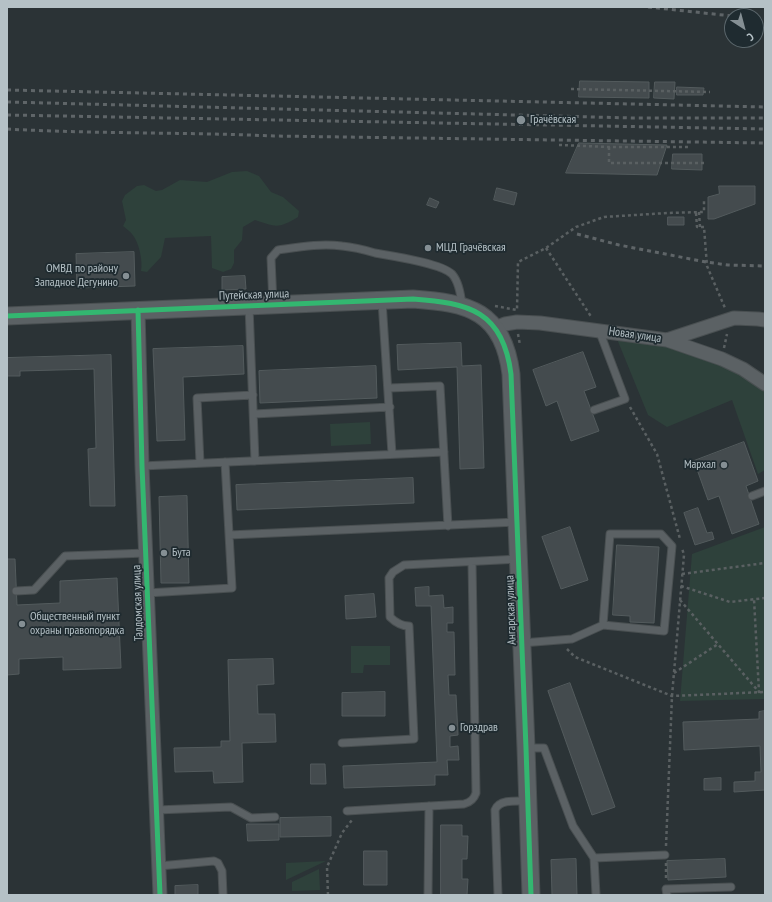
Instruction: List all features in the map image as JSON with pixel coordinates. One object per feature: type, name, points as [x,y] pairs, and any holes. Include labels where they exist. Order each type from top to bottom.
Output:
[{"type":"street","name":"Путейская улица","points":[[7,316],[273,304],[413,300],[439,301],[462,306],[483,316],[495,328]]},
{"type":"street","name":"Талдомская улица","points":[[138,310],[142,466],[160,895]]},
{"type":"street","points":[[667,340],[730,319],[740,318],[765,320]]},
{"type":"street","name":"Новая улица","points":[[495,328],[505,324],[517,322],[599,330],[667,340],[722,359],[743,369],[765,384]]},
{"type":"street","name":"Ангарская улица","points":[[495,328],[503,341],[509,356],[511,374],[531,895]]},
{"type":"lane","points":[[273,304],[271,258],[278,250],[305,246],[342,246],[443,268],[451,274],[457,283],[462,296],[462,306]]},
{"type":"lane","points":[[382,301],[389,388],[392,454]]},
{"type":"lane","points":[[249,305],[255,461]]},
{"type":"lane","points":[[594,410],[625,399],[599,330]]},
{"type":"lane","points":[[389,388],[440,386],[448,526]]},
{"type":"lane","points":[[200,463],[197,398],[253,395]]},
{"type":"lane","points":[[254,414],[390,407]]},
{"type":"lane","points":[[142,466],[444,452]]},
{"type":"lane","points":[[147,593],[232,588],[225,462]]},
{"type":"lane","points":[[752,496],[765,491]]},
{"type":"lane","points":[[229,535],[517,522]]},
{"type":"lane","points":[[522,643],[572,639],[603,625],[664,631],[672,546],[661,534],[610,534],[603,625]]},
{"type":"lane","points":[[16,591],[34,590],[65,556],[146,553]]},
{"type":"lane","points":[[342,743],[414,739],[409,626],[403,626],[396,623],[390,617],[389,578],[393,572],[404,565],[519,559]]},
{"type":"lane","points":[[347,811],[464,804],[470,802],[474,798],[476,793],[472,562]]},
{"type":"lane","points":[[526,748],[544,748],[573,826],[594,858],[596,895]]},
{"type":"lane","points":[[498,895],[496,806],[502,803],[528,801]]},
{"type":"lane","points":[[428,895],[429,806]]},
{"type":"lane","points":[[157,810],[231,807],[251,818],[275,817]]},
{"type":"lane","points":[[594,858],[665,855]]},
{"type":"lane","points":[[159,866],[214,861],[218,863],[222,871],[223,895]]},
{"type":"lane","points":[[666,892],[731,887]]},
{"type":"path","points":[[571,89],[710,92]]},
{"type":"path","points":[[559,145],[609,147],[689,147]]},
{"type":"path","points":[[609,147],[609,163],[705,163]]},
{"type":"path","points":[[495,306],[517,310],[518,262],[546,248],[576,226],[604,217],[704,212],[704,199]]},
{"type":"path","points":[[698,212],[697,227],[704,227],[707,266],[730,319],[722,359]]},
{"type":"path","points":[[546,248],[599,330]]},
{"type":"path","points":[[625,399],[657,454],[680,540]]},
{"type":"path","points":[[666,892],[665,855],[672,696],[684,555],[682,548]]},
{"type":"path","points":[[682,574],[765,563]]},
{"type":"path","points":[[681,586],[730,602],[765,598]]},
{"type":"path","points":[[754,599],[759,692]]},
{"type":"path","points":[[680,600],[759,692]]},
{"type":"path","points":[[558,640],[575,657],[672,696],[765,692]]},
{"type":"path","points":[[674,673],[718,644]]},
{"type":"path","points":[[328,895],[327,867],[342,833],[359,810]]},
{"type":"green space","points":[[247,171],[259,176],[271,192],[283,197],[299,211],[298,217],[286,224],[277,226],[255,220],[243,227],[242,240],[234,250],[234,263],[231,269],[223,272],[212,268],[211,236],[165,238],[161,257],[147,272],[141,271],[141,257],[137,242],[131,233],[123,226],[126,220],[122,201],[125,195],[137,186],[144,185],[156,191],[162,190],[180,180],[207,182],[232,172]]},
{"type":"green space","points":[[617,339],[676,348],[727,365],[765,390],[765,470],[758,474],[732,400],[667,427],[648,415]]},
{"type":"green space","points":[[370,422],[371,444],[331,446],[330,424]]},
{"type":"green space","points":[[765,527],[765,699],[680,701],[692,554]]},
{"type":"green space","points":[[351,646],[390,646],[390,665],[364,665],[363,673],[351,673]]},
{"type":"green space","points":[[326,861],[286,880],[286,863]]},
{"type":"green space","points":[[319,869],[320,890],[292,891],[292,882]]},
{"type":"building","points":[[580,81],[649,82],[649,98],[579,97]]},
{"type":"building","points":[[655,82],[675,82],[674,99],[654,98]]},
{"type":"building","points":[[677,87],[704,88],[703,95],[677,95]]},
{"type":"building","points":[[579,143],[667,145],[657,175],[566,173]]},
{"type":"building","points":[[673,154],[702,154],[702,170],[672,169]]},
{"type":"building","points":[[719,186],[755,186],[755,204],[714,219],[708,219],[708,197],[719,194]]},
{"type":"building","points":[[497,188],[517,193],[514,205],[494,200]]},
{"type":"building","points":[[430,198],[439,202],[436,208],[427,205]]},
{"type":"building","points":[[668,217],[684,217],[684,225],[668,225]]},
{"type":"building","points":[[134,252],[135,286],[77,288],[76,254]]},
{"type":"building","points":[[245,276],[246,289],[222,290],[222,277]]},
{"type":"building","points":[[461,343],[462,366],[481,365],[484,468],[460,469],[457,367],[398,370],[397,345]]},
{"type":"building","points":[[243,346],[244,374],[183,377],[185,440],[157,441],[153,349]]},
{"type":"building","points":[[583,352],[596,387],[584,391],[599,431],[571,441],[557,401],[546,406],[533,370]]},
{"type":"building","points":[[111,355],[115,506],[90,506],[88,449],[96,448],[94,369],[20,371],[20,376],[7,376],[7,358]]},
{"type":"building","points":[[376,366],[377,398],[260,403],[259,371]]},
{"type":"building","points":[[744,442],[758,481],[746,486],[759,524],[732,534],[719,496],[708,500],[694,461]]},
{"type":"building","points":[[413,478],[414,503],[237,510],[236,485]]},
{"type":"building","points":[[187,496],[189,583],[161,583],[159,497]]},
{"type":"building","points":[[698,508],[707,533],[712,532],[714,539],[695,545],[684,513]]},
{"type":"building","points":[[570,527],[588,580],[561,589],[542,537]]},
{"type":"building","points":[[617,545],[659,547],[654,623],[630,622],[630,616],[613,615]]},
{"type":"building","points":[[7,559],[15,559],[17,605],[60,603],[60,581],[117,578],[121,668],[63,670],[63,657],[19,659],[19,674],[7,675]]},
{"type":"building","points":[[429,587],[429,596],[443,595],[444,608],[453,607],[453,623],[447,623],[447,632],[454,632],[455,675],[448,675],[449,695],[456,695],[458,735],[450,736],[450,747],[458,746],[459,760],[447,760],[448,775],[435,775],[435,785],[344,788],[343,766],[437,762],[431,606],[416,606],[415,588]]},
{"type":"building","points":[[374,594],[376,617],[346,619],[345,596]]},
{"type":"building","points":[[273,659],[274,684],[257,685],[258,714],[275,714],[276,742],[242,743],[243,782],[214,783],[213,771],[175,772],[174,748],[221,747],[221,741],[230,741],[228,660]]},
{"type":"building","points":[[570,683],[615,807],[592,815],[548,691]]},
{"type":"building","points":[[385,692],[385,716],[342,716],[342,693]]},
{"type":"building","points":[[765,711],[765,790],[734,792],[734,782],[755,781],[755,772],[761,772],[760,746],[684,750],[683,722],[759,719],[759,712]]},
{"type":"building","points":[[311,764],[325,764],[326,784],[311,784]]},
{"type":"building","points":[[721,778],[721,790],[704,790],[704,779]]},
{"type":"building","points":[[331,817],[331,836],[280,837],[280,818]]},
{"type":"building","points":[[247,824],[279,824],[279,840],[248,841]]},
{"type":"building","points":[[441,825],[462,825],[462,836],[468,836],[467,859],[462,859],[462,879],[468,879],[467,895],[441,895]]},
{"type":"building","points":[[364,851],[387,851],[387,885],[364,885]]},
{"type":"building","points":[[576,859],[577,895],[552,895],[551,860]]},
{"type":"building","points":[[725,859],[726,877],[668,880],[667,861]]},
{"type":"building","points":[[198,885],[198,895],[175,895],[175,886]]},
{"type":"railway","points":[[648,7],[724,15]]},
{"type":"railway","points":[[7,90],[765,107]]},
{"type":"railway","points":[[7,102],[633,118],[765,118]]},
{"type":"railway","points":[[7,115],[765,129]]},
{"type":"railway","points":[[7,129],[74,132],[274,136],[765,143]]},
{"type":"railway","points":[[577,234],[619,245],[706,262],[728,265],[765,266]]},
{"type":"cycle path","points":[[7,316],[413,299],[433,301],[467,308],[480,314],[491,324],[500,336],[507,353],[511,374],[531,895]]},
{"type":"cycle path","points":[[138,310],[142,466],[160,895]]},
{"type":"place","name":"Грачёвская","points":[[521,120]]},
{"type":"place","name":"МЦД Грачёвская","points":[[428,248]]},
{"type":"place","name":"ОМВД по району Западное Дегунино","points":[[126,276]]},
{"type":"place","name":"Мархал","points":[[724,465]]},
{"type":"place","name":"Бута","points":[[164,553]]},
{"type":"place","name":"Общественный пункт охраны правопорядка","points":[[22,624]]},
{"type":"place","name":"Горздрав","points":[[452,728]]}]
